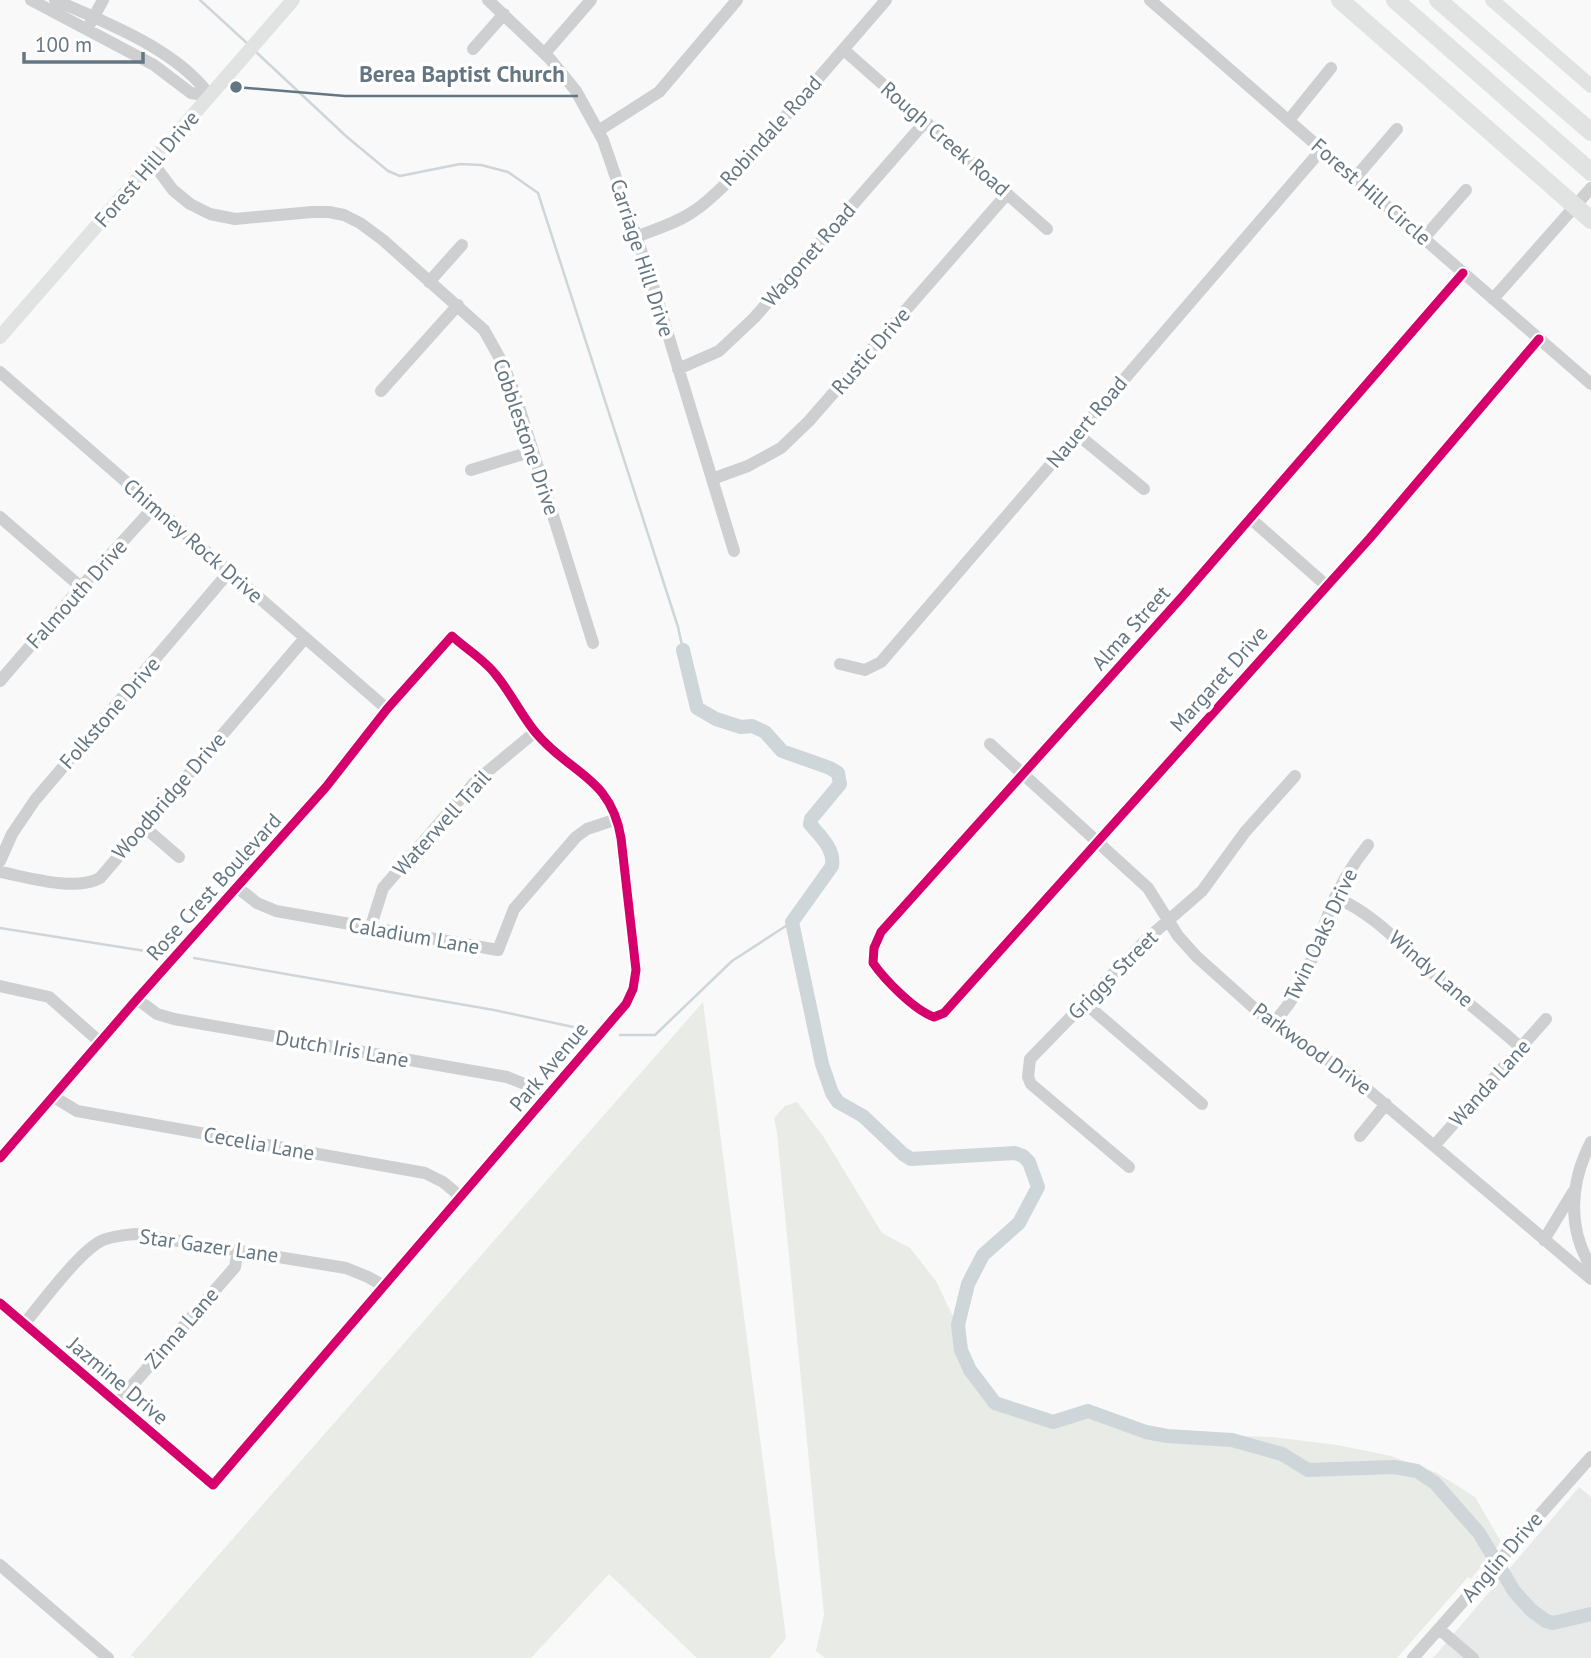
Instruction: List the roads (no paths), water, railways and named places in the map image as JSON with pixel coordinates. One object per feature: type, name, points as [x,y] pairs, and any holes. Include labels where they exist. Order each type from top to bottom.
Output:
[{"type":"highway","points":[[1340,0],[1591,220]]},
{"type":"highway","points":[[1395,0],[1591,172]]},
{"type":"highway","points":[[1438,0],[1591,131]]},
{"type":"highway","points":[[1451,0],[1466,24]]},
{"type":"main road","name":"Forest Hill Drive","points":[[0,337],[293,0]]},
{"type":"main road","points":[[1492,0],[1591,86]]},
{"type":"street","points":[[31,0],[154,65],[191,93],[210,96]]},
{"type":"street","points":[[55,0],[156,49],[199,80],[210,96]]},
{"type":"street","points":[[87,31],[103,0]]},
{"type":"street","name":"Carriage Hill Drive","points":[[488,0],[545,53],[576,91],[598,131],[636,237],[734,551]]},
{"type":"street","points":[[545,53],[591,0]]},
{"type":"street","points":[[598,131],[659,92],[737,0]]},
{"type":"street","name":"Robindale Road","points":[[636,237],[679,220],[713,196],[733,177],[886,0]]},
{"type":"street","name":"Forest Hill Circle","points":[[1150,0],[1591,384]]},
{"type":"street","points":[[473,49],[504,14]]},
{"type":"street","name":"Rough Creek Road","points":[[844,50],[1047,229]]},
{"type":"street","points":[[1289,120],[1331,68]]},
{"type":"street","name":"Wagonet Road","points":[[678,369],[719,351],[754,318],[925,122]]},
{"type":"street","points":[[1355,178],[1397,129]]},
{"type":"street","name":"Nauert Road","points":[[840,664],[865,670],[881,662],[1322,149]]},
{"type":"street","name":"Cobblestone Drive","points":[[152,162],[173,190],[190,204],[210,214],[235,219],[312,212],[344,215],[383,240],[484,330],[503,364],[593,643]]},
{"type":"street","points":[[1493,299],[1591,188]]},
{"type":"street","points":[[1423,239],[1466,190]]},
{"type":"street","name":"Rustic Drive","points":[[712,479],[748,466],[781,448],[809,421],[1007,194]]},
{"type":"street","points":[[429,282],[462,245]]},
{"type":"street","name":"Alma Street","points":[[914,1005],[873,963],[871,958],[881,932],[1251,519],[1463,273]]},
{"type":"street","points":[[381,391],[458,305]]},
{"type":"street","name":"Margaret Drive","points":[[914,1005],[934,1017],[944,1013],[1327,586],[1539,339]]},
{"type":"street","name":"Chimney Rock Drive","points":[[0,372],[387,709]]},
{"type":"street","points":[[1077,434],[1144,489]]},
{"type":"street","points":[[471,470],[533,451]]},
{"type":"street","name":"Falmouth Drive","points":[[0,681],[5,666],[154,507]]},
{"type":"street","points":[[0,517],[81,587]]},
{"type":"street","points":[[1251,519],[1327,586]]},
{"type":"street","name":"Folkstone Drive","points":[[0,861],[12,834],[35,800],[229,572]]},
{"type":"street","name":"Rose Crest Boulevard","points":[[0,1158],[326,787],[387,709],[452,636]]},
{"type":"street","name":"Park Avenue","points":[[213,1485],[545,1100],[626,1004],[633,989],[636,970],[617,819],[609,800],[599,788],[549,746],[536,732],[495,673],[452,636]]},
{"type":"street","name":"Woodbridge Drive","points":[[0,872],[56,882],[93,881],[100,878],[305,638]]},
{"type":"street","name":"Waterwell Trail","points":[[370,929],[383,888],[475,782],[536,732]]},
{"type":"street","name":"Parkwood Drive","points":[[990,744],[1148,888],[1168,921],[1198,957],[1272,1024],[1348,1073],[1591,1279]]},
{"type":"street","name":"Griggs Street","points":[[1129,1167],[1031,1084],[1028,1077],[1030,1059],[1148,938],[1202,891],[1244,832],[1295,776]]},
{"type":"street","name":"Caladium Lane","points":[[238,888],[257,903],[276,911],[498,950],[514,909],[576,837],[587,829],[617,819]]},
{"type":"street","points":[[144,827],[179,858]]},
{"type":"street","name":"Twin Oaks Drive","points":[[1272,1024],[1290,1006],[1299,991],[1335,897],[1367,845]]},
{"type":"street","name":"Windy Lane","points":[[1335,897],[1355,906],[1392,934],[1431,972],[1521,1048]]},
{"type":"street","points":[[0,986],[49,997],[100,1042]]},
{"type":"street","name":"Dutch Iris Lane","points":[[137,999],[157,1014],[174,1020],[507,1077],[527,1085],[545,1100]]},
{"type":"street","points":[[1086,1004],[1202,1104]]},
{"type":"street","name":"Wanda Lane","points":[[1434,1146],[1546,1020]]},
{"type":"street","name":"Cecelia Lane","points":[[54,1097],[78,1111],[425,1173],[443,1182],[461,1197]]},
{"type":"street","points":[[1360,1136],[1386,1104]]},
{"type":"street","points":[[1591,1142],[1577,1173],[1574,1189],[1580,1243],[1591,1267]]},
{"type":"street","points":[[1544,1240],[1574,1189]]},
{"type":"street","name":"Star Gazer Lane","points":[[24,1324],[86,1252],[101,1241],[135,1234],[346,1268],[384,1286]]},
{"type":"street","name":"Zinna Lane","points":[[117,1403],[235,1267],[238,1250]]},
{"type":"street","name":"Jazmine Drive","points":[[0,1303],[213,1485]]},
{"type":"street","name":"Anglin Drive","points":[[1413,1658],[1591,1457]]},
{"type":"street","points":[[0,1565],[108,1658]]},
{"type":"street","points":[[1439,1629],[1473,1658]]},
{"type":"waterway","points":[[200,0],[249,45]]},
{"type":"waterway","points":[[256,52],[347,137],[388,171],[400,176],[460,164],[481,165],[508,172],[538,193],[678,627],[683,650]]},
{"type":"waterway","points":[[683,650],[697,708],[716,719],[741,727],[752,726],[765,732],[782,751],[838,773],[840,784],[811,819],[810,824],[829,848],[832,866],[792,922],[822,1064],[838,1102],[863,1116],[911,1159],[1015,1153],[1029,1162],[1038,1187],[1019,1223],[983,1255],[968,1284],[958,1325],[961,1350],[970,1370],[995,1403],[1053,1422],[1088,1411],[1146,1432],[1232,1440],[1282,1454],[1308,1470],[1394,1467],[1417,1471],[1435,1483],[1479,1533],[1514,1591],[1531,1610],[1553,1623],[1591,1614]]},
{"type":"waterway","points":[[620,1035],[655,1035],[732,961],[792,922]]},
{"type":"waterway","points":[[0,928],[158,953]]},
{"type":"waterway","points":[[194,958],[494,1010],[587,1030]]},
{"type":"place","name":"Berea Baptist Church","points":[[236,87]]}]
